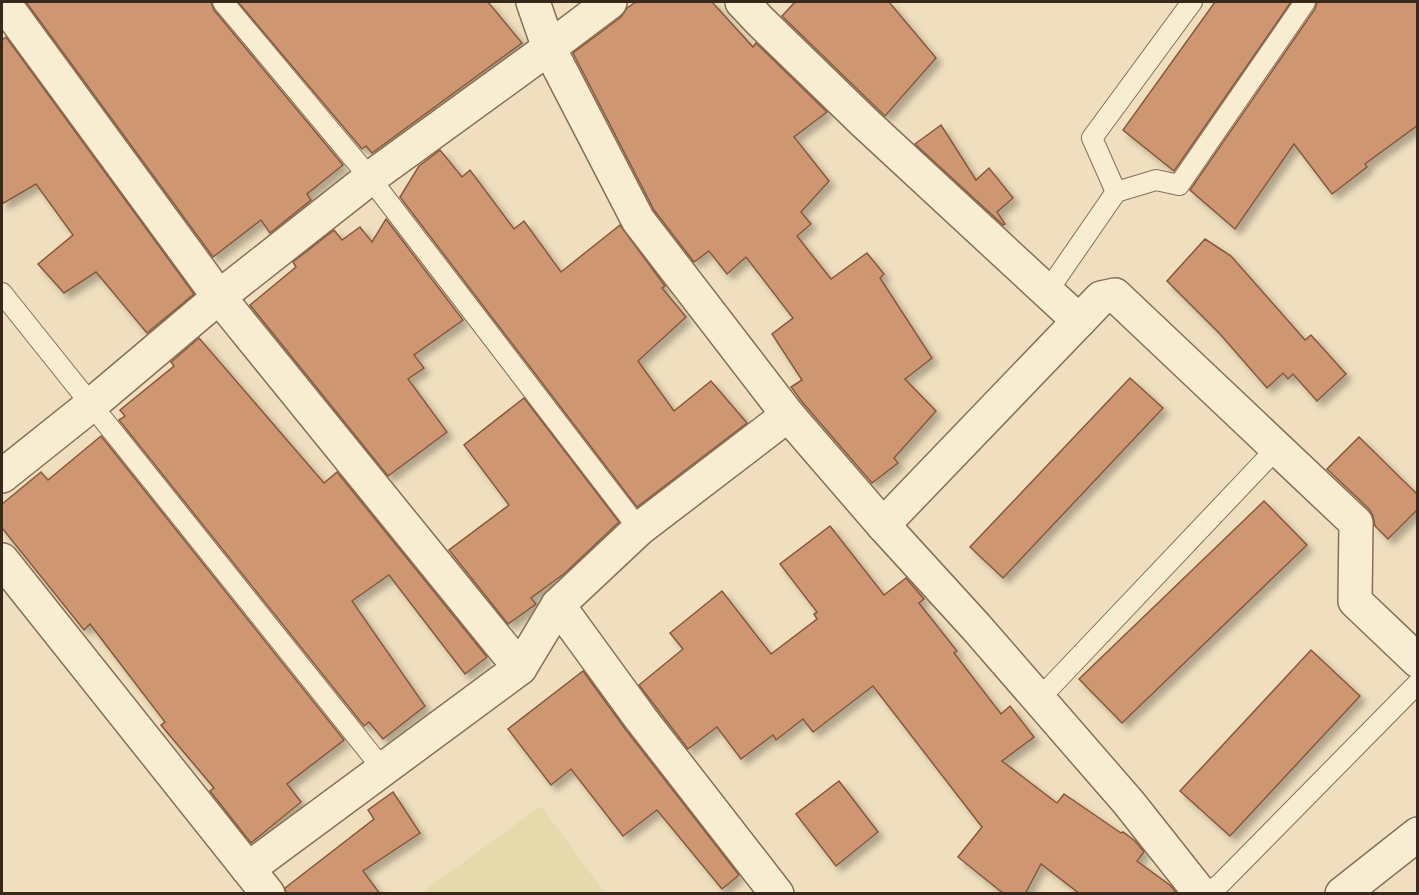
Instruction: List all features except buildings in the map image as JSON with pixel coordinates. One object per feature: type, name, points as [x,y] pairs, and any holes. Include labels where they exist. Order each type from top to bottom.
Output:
[{"type":"street","points":[[3,2],[219,297],[520,668]]},
{"type":"street","points":[[533,2],[549,48],[638,220],[788,415],[1129,803],[1201,894]]},
{"type":"street","points":[[2,476],[91,405],[219,297],[370,178],[610,2]]},
{"type":"street","points":[[742,2],[856,114],[1079,321]]},
{"type":"street","points":[[883,525],[1101,298],[1115,295],[1356,523],[1355,601],[1418,662]]},
{"type":"street","points":[[2,560],[258,881],[382,768],[520,668],[558,605],[639,528],[788,415]]},
{"type":"street","points":[[558,605],[642,719],[777,894]]},
{"type":"street","points":[[1342,894],[1418,834]]},
{"type":"lane","points":[[224,2],[370,178],[639,528]]},
{"type":"lane","points":[[1116,192],[1092,138],[1192,2]]},
{"type":"lane","points":[[1047,292],[1116,192],[1156,180],[1179,185],[1305,2]]},
{"type":"lane","points":[[2,293],[382,768]]},
{"type":"lane","points":[[1039,699],[1277,448]]},
{"type":"lane","points":[[1209,894],[1418,683]]},
{"type":"shaded area","points":[[541,806],[605,893],[421,893]]}]
